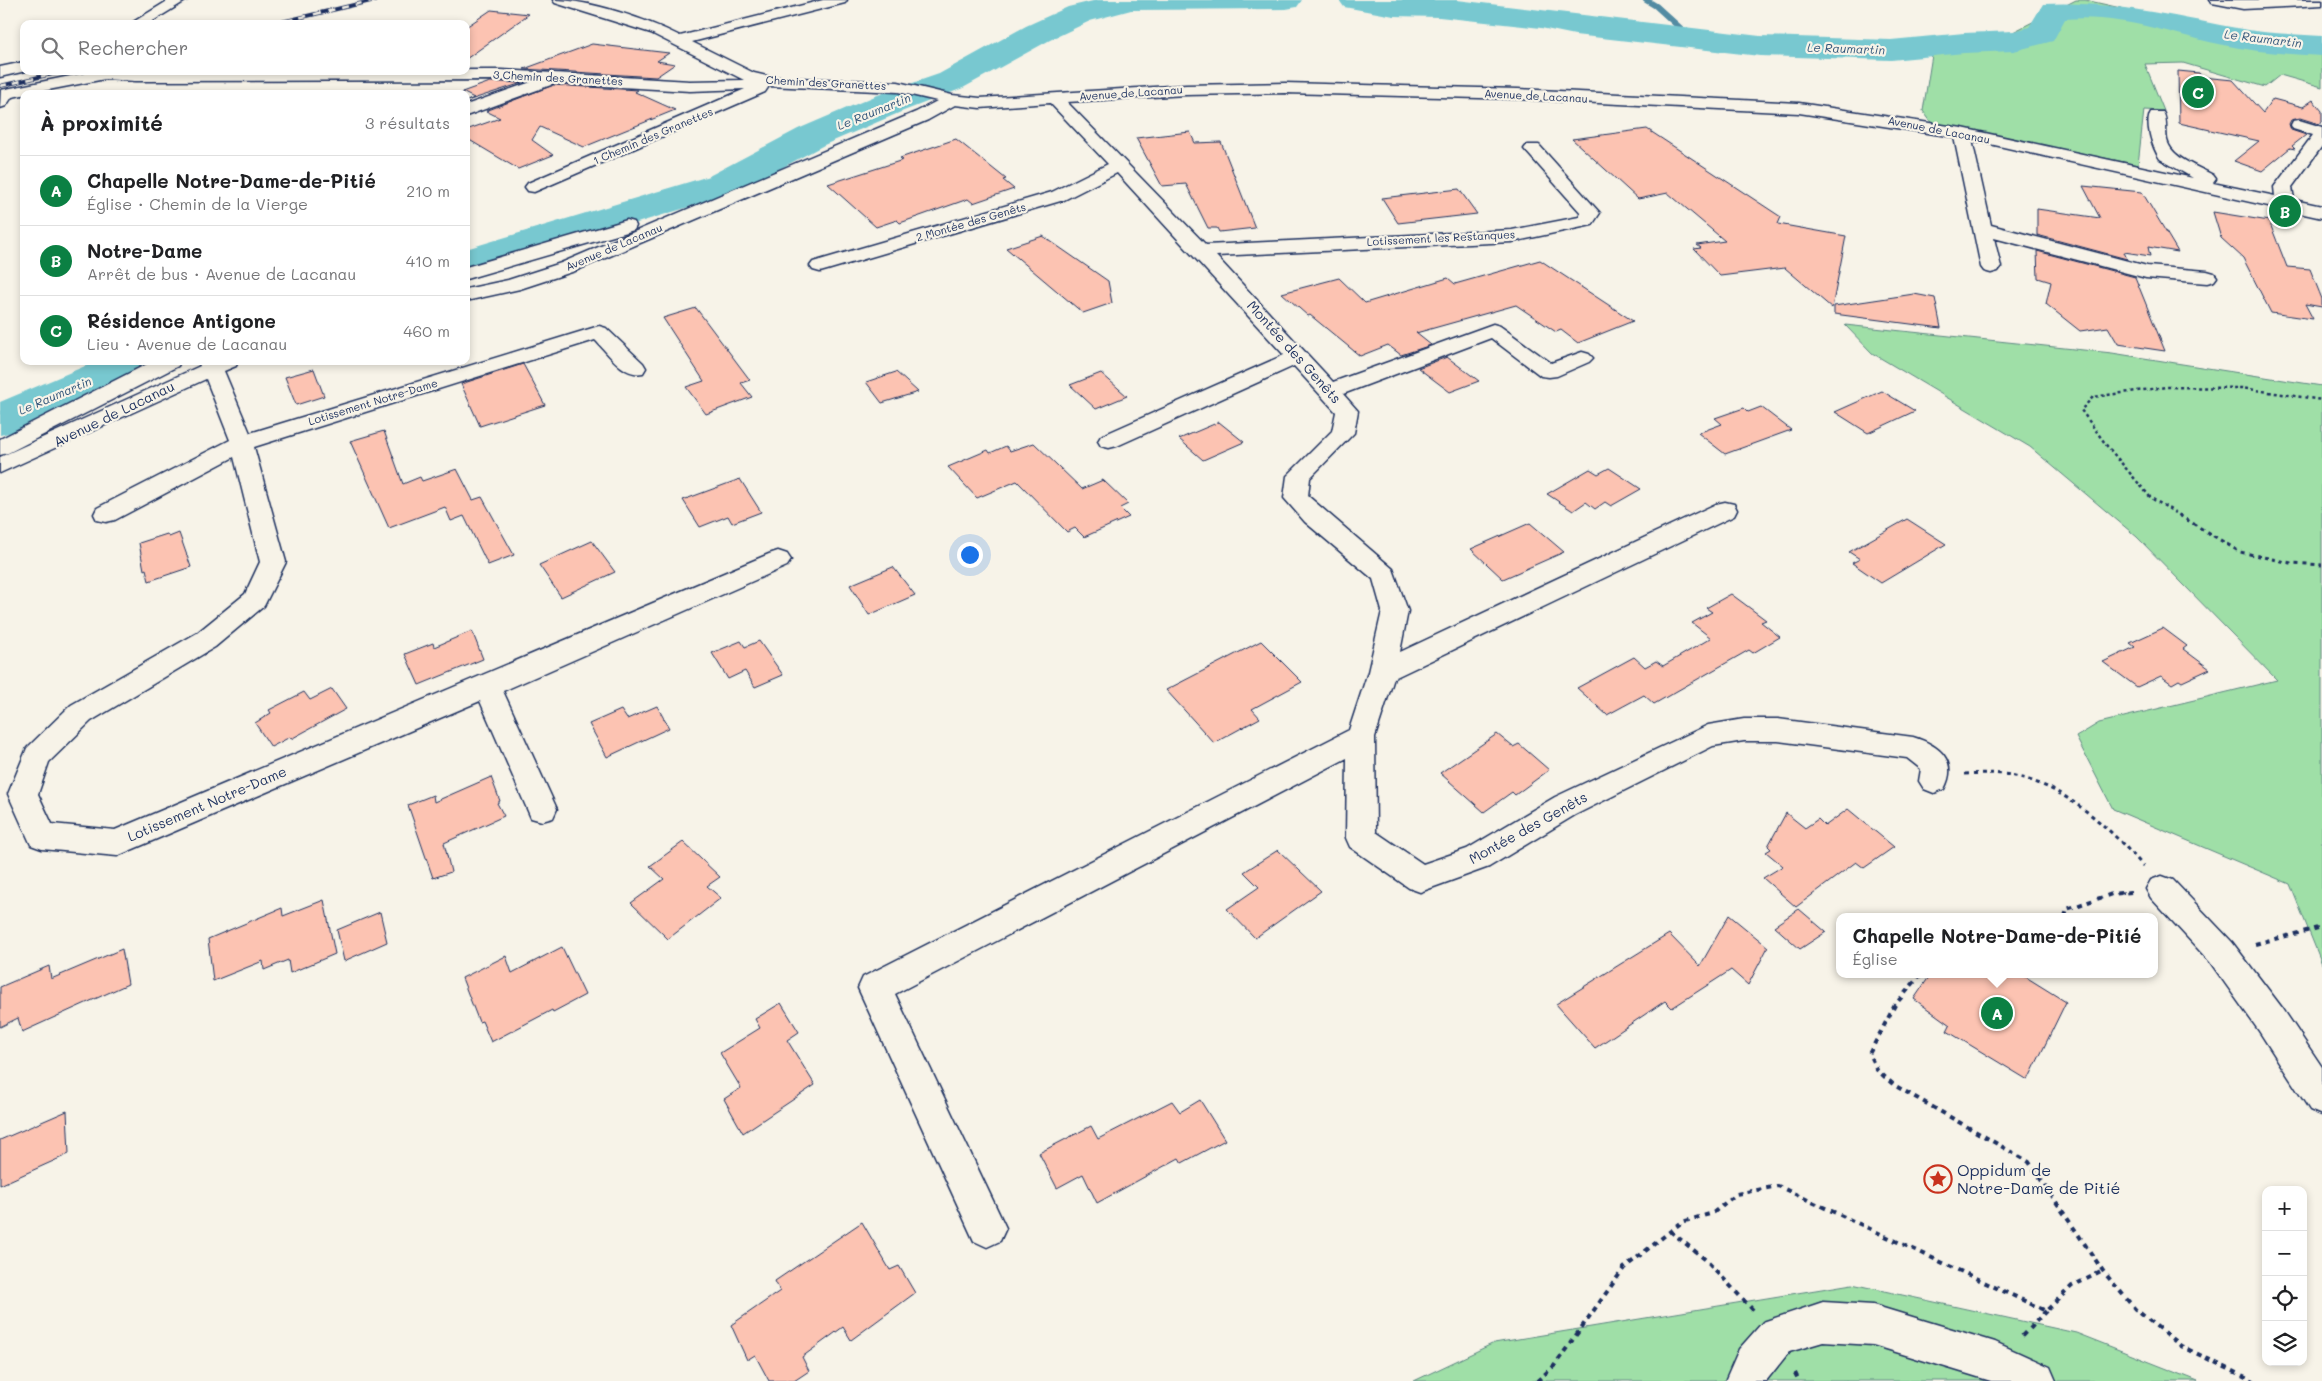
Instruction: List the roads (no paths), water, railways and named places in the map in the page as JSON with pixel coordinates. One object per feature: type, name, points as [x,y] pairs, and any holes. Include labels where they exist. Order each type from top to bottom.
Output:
[{"type":"street","points":[[144,20],[180,0]]},
{"type":"street","name":"Chemin des Granettes","points":[[560,0],[656,30],[748,76],[771,82],[898,87],[952,100]]},
{"type":"street","points":[[679,41],[840,0]]},
{"type":"street","points":[[2217,0],[2244,5],[2322,1]]},
{"type":"street","points":[[0,72],[20,68]]},
{"type":"street","name":"3 Chemin des Granettes","points":[[27,90],[100,75]]},
{"type":"street","name":"3 Chemin des Granettes","points":[[120,75],[501,75],[690,86],[746,86],[771,82]]},
{"type":"street","points":[[126,90],[135,76]]},
{"type":"street","points":[[470,110],[558,77]]},
{"type":"street","name":"1 Chemin des Granettes","points":[[534,187],[752,93],[771,82]]},
{"type":"street","name":"Avenue de Lacanau","points":[[470,293],[513,285],[568,267],[922,116],[952,100],[980,103],[1186,90],[1285,88],[1518,94],[1799,108],[1962,133],[2322,212]]},
{"type":"street","name":"3 Chemin des Granettes","points":[[0,103],[7,94],[20,91]]},
{"type":"street","name":"Montée des Genêts","points":[[1054,98],[1304,362],[1347,411],[1343,432],[1298,476],[1296,498],[1314,516],[1384,575],[1395,611],[1382,672],[1361,737],[1361,838],[1420,879],[1478,858],[1564,806],[1708,736],[1744,730],[1778,730],[1913,748],[1929,757],[1936,778]]},
{"type":"street","points":[[2157,116],[2159,141],[2166,154],[2228,191]]},
{"type":"street","points":[[2285,204],[2282,187],[2322,133],[2299,125]]},
{"type":"street","points":[[1962,133],[1991,266]]},
{"type":"street","name":"Lotissement les Restanques","points":[[1200,251],[1512,236],[1585,221],[1591,214],[1533,149]]},
{"type":"street","name":"2 Montée des Genêts","points":[[820,266],[1058,196],[1118,166]]},
{"type":"street","name":"Avenue de Lacanau","points":[[470,272],[757,185]]},
{"type":"street","points":[[1983,229],[2146,272],[2207,277]]},
{"type":"street","name":"Avenue de Lacanau","points":[[470,293],[534,272],[543,264],[543,260],[540,257],[530,255]]},
{"type":"street","points":[[1330,391],[1493,330],[1549,371],[1582,358]]},
{"type":"street","name":"Lotissement Notre-Dame","points":[[106,514],[242,443],[600,332],[635,368]]},
{"type":"street","points":[[1116,445],[1304,362]]},
{"type":"street","name":"Avenue de Lacanau","points":[[0,448],[162,365]]},
{"type":"street","name":"Avenue de Lacanau","points":[[0,466],[150,397],[212,365]]},
{"type":"street","name":"Lotissement Notre-Dame","points":[[216,365],[222,394],[233,416],[242,443],[273,562],[255,600],[206,640],[81,713],[36,756],[23,794],[42,836],[117,843],[778,560]]},
{"type":"street","points":[[150,397],[188,392],[222,394],[226,380],[236,365]]},
{"type":"street","points":[[1382,672],[1725,510]]},
{"type":"street","points":[[487,686],[542,809]]},
{"type":"street","points":[[987,1228],[875,988],[1361,737]]},
{"type":"street","points":[[2162,889],[2221,952],[2271,1020],[2322,1098]]},
{"type":"street","points":[[1745,1381],[1753,1363],[1777,1336],[1823,1322],[1873,1324],[1995,1362],[2036,1381]]},
{"type":"waterway","name":"Le Raumartin","points":[[470,262],[723,184],[811,137],[888,104],[951,81],[1038,33],[1079,14],[1131,1],[1286,0]]},
{"type":"waterway","name":"Le Raumartin","points":[[1355,0],[1394,6],[1439,7],[1489,14],[1541,18],[1575,25],[1760,46],[1891,50],[1964,43],[2014,41],[2041,34],[2054,11],[2077,9],[2125,12],[2252,41],[2322,46]]},
{"type":"waterway","points":[[1646,0],[1656,6],[1690,37]]},
{"type":"waterway","name":"Le Raumartin","points":[[0,420],[128,365]]},
{"type":"railway","points":[[290,20],[375,0]]},
{"type":"railway","points":[[0,86],[48,75]]},
{"type":"place","name":"Résidence Antigone","points":[[2198,92]]},
{"type":"place","name":"Notre-Dame","points":[[2285,211]]},
{"type":"place","name":"Chapelle Notre-Dame-de-Pitié","points":[[1997,1013]]},
{"type":"place","name":"Oppidum de Notre-Dame de Pitié","points":[[1938,1179]]}]
